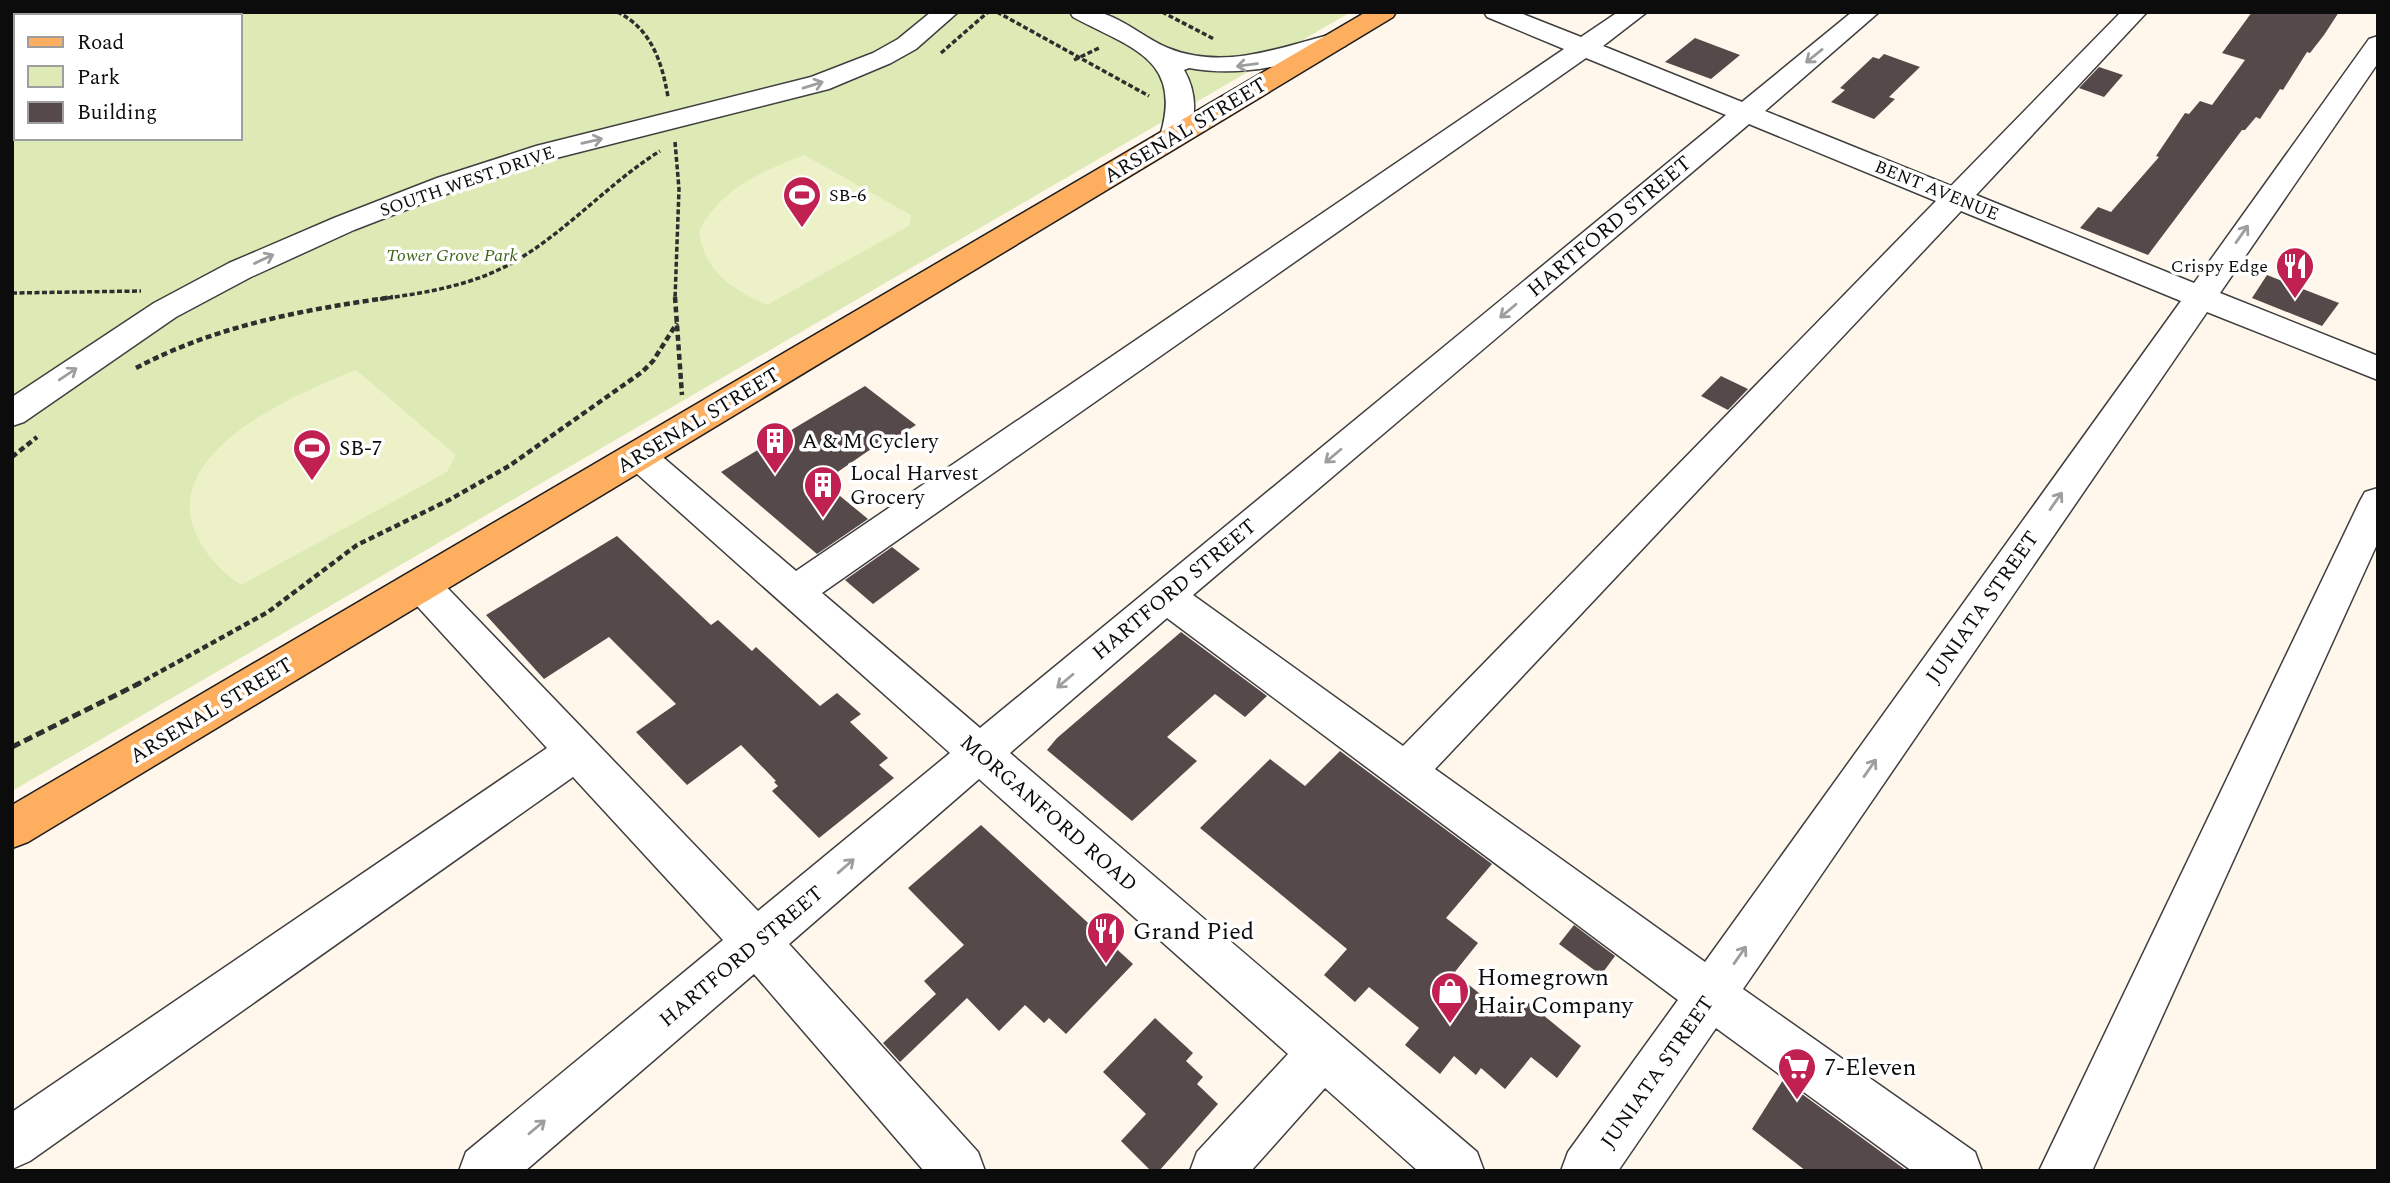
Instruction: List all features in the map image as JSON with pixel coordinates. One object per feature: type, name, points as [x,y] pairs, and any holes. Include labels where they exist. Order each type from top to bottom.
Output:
[{"type":"main road","name":"ARSENAL STREET","points":[[12,828],[1384,12]]},
{"type":"street","name":"SOUTH WEST DRIVE","points":[[12,414],[165,310],[240,270],[344,224],[447,184],[547,152],[766,98],[831,79],[883,58],[907,44],[947,12]]},
{"type":"street","points":[[1082,12],[1241,97]]},
{"type":"street","name":"BENT AVENUE","points":[[1496,12],[2378,369]]},
{"type":"street","points":[[795,591],[1635,12]]},
{"type":"street","name":"HARTFORD STREET","points":[[485,1171],[1166,596],[1867,12]]},
{"type":"street","points":[[1406,771],[2135,12]]},
{"type":"street","points":[[1157,53],[1185,61],[1237,66],[1275,60],[1336,41]]},
{"type":"street","name":"JUNIATA STREET","points":[[1587,1171],[2378,44]]},
{"type":"street","points":[[1157,53],[1173,70],[1181,92],[1181,107],[1174,136]]},
{"type":"street","name":"MORGANFORD ROAD","points":[[639,456],[1458,1171]]},
{"type":"street","points":[[2065,1171],[2378,501]]},
{"type":"street","points":[[421,585],[757,943],[959,1171]]},
{"type":"street","points":[[1166,596],[1956,1171]]},
{"type":"street","points":[[12,1143],[578,750]]},
{"type":"street","points":[[1216,1171],[1323,1053]]},
{"type":"path","points":[[617,12],[627,14],[646,33],[656,51],[669,101]]},
{"type":"path","points":[[931,59],[988,12]]},
{"type":"path","points":[[997,12],[1076,59],[1144,94],[1159,98]]},
{"type":"path","points":[[1162,12],[1223,44]]},
{"type":"path","points":[[1076,59],[1106,45]]},
{"type":"path","points":[[673,131],[679,189],[677,323],[681,398]]},
{"type":"path","points":[[132,371],[181,346],[256,320],[425,292],[483,277],[524,256],[617,178],[650,157],[687,141]]},
{"type":"path","points":[[12,293],[149,291]]},
{"type":"path","points":[[12,747],[116,696],[268,612],[292,598],[343,554],[361,543],[431,510],[532,452],[642,372],[653,361],[677,323]]},
{"type":"path","points":[[12,457],[44,431]]},
{"type":"green space","name":"Tower Grove Park","points":[[12,12],[1351,12],[12,791]]},
{"type":"green space","name":"SB-6","points":[[804,155],[911,215],[909,226],[767,305],[721,277],[707,257],[699,231],[719,203],[744,183]]},
{"type":"green space","name":"SB-7","points":[[356,370],[456,455],[447,472],[241,585],[216,564],[198,538],[190,508],[196,480],[213,454],[238,431],[300,394]]},
{"type":"building","points":[[2252,12],[2339,12],[2310,53],[2307,52],[2283,90],[2280,89],[2260,119],[2256,117],[2242,130],[2148,255],[2080,228],[2098,207],[2111,212],[2159,157],[2156,156],[2185,113],[2189,114],[2200,101],[2212,105],[2245,60],[2222,53]]},
{"type":"building","points":[[1695,38],[1740,55],[1711,79],[1665,62]]},
{"type":"building","points":[[1884,54],[1920,67],[1889,97],[1895,99],[1874,119],[1831,102],[1845,90],[1840,88],[1873,57],[1879,59]]},
{"type":"building","points":[[2099,67],[2123,75],[2104,97],[2079,88]]},
{"type":"building","name":"Crispy Edge","points":[[2267,275],[2339,303],[2322,326],[2252,298]]},
{"type":"building","points":[[1721,376],[1748,389],[1728,410],[1701,396]]},
{"type":"building","points":[[865,386],[916,425],[877,450],[874,447],[823,482],[868,519],[817,554],[721,472]]},
{"type":"building","points":[[617,536],[711,625],[718,620],[752,651],[756,647],[820,706],[837,693],[861,714],[850,722],[888,758],[879,765],[894,778],[819,838],[772,791],[778,786],[774,782],[776,781],[741,745],[687,785],[636,732],[676,704],[609,637],[544,679],[486,615]]},
{"type":"building","points":[[892,547],[920,569],[873,604],[845,580]]},
{"type":"building","points":[[1181,632],[1267,696],[1245,717],[1215,694],[1167,737],[1197,761],[1132,821],[1047,750],[1057,738]]},
{"type":"building","points":[[1340,751],[1492,864],[1446,918],[1478,943],[1454,973],[1504,1013],[1509,1006],[1517,1013],[1526,1001],[1581,1046],[1557,1078],[1531,1057],[1505,1089],[1481,1068],[1476,1075],[1454,1056],[1440,1074],[1405,1045],[1419,1028],[1369,987],[1355,1002],[1324,975],[1347,949],[1200,828],[1270,759],[1305,786]]},
{"type":"building","points":[[981,825],[1133,964],[1066,1034],[1049,1018],[1044,1023],[1025,1005],[999,1031],[967,998],[900,1062],[883,1043],[936,994],[924,981],[964,945],[908,888]]},
{"type":"building","points":[[1574,925],[1615,956],[1601,975],[1559,944]]},
{"type":"building","points":[[1155,1018],[1193,1053],[1186,1061],[1203,1077],[1197,1084],[1218,1104],[1159,1171],[1151,1171],[1121,1141],[1146,1114],[1103,1072]]},
{"type":"building","name":"7-Eleven","points":[[1783,1080],[1907,1171],[1806,1171],[1752,1129]]},
{"type":"place","name":"SB-6","points":[[802,229]]},
{"type":"place","name":"Crispy Edge","points":[[2295,300]]},
{"type":"place","name":"A & M Cyclery","points":[[775,475]]},
{"type":"place","name":"SB-7","points":[[312,482]]},
{"type":"place","name":"Local Harvest Grocery","points":[[823,519]]},
{"type":"place","name":"Grand Pied","points":[[1106,965]]},
{"type":"place","name":"Homegrown Hair Company","points":[[1450,1025]]},
{"type":"place","name":"7-Eleven","points":[[1797,1101]]}]
